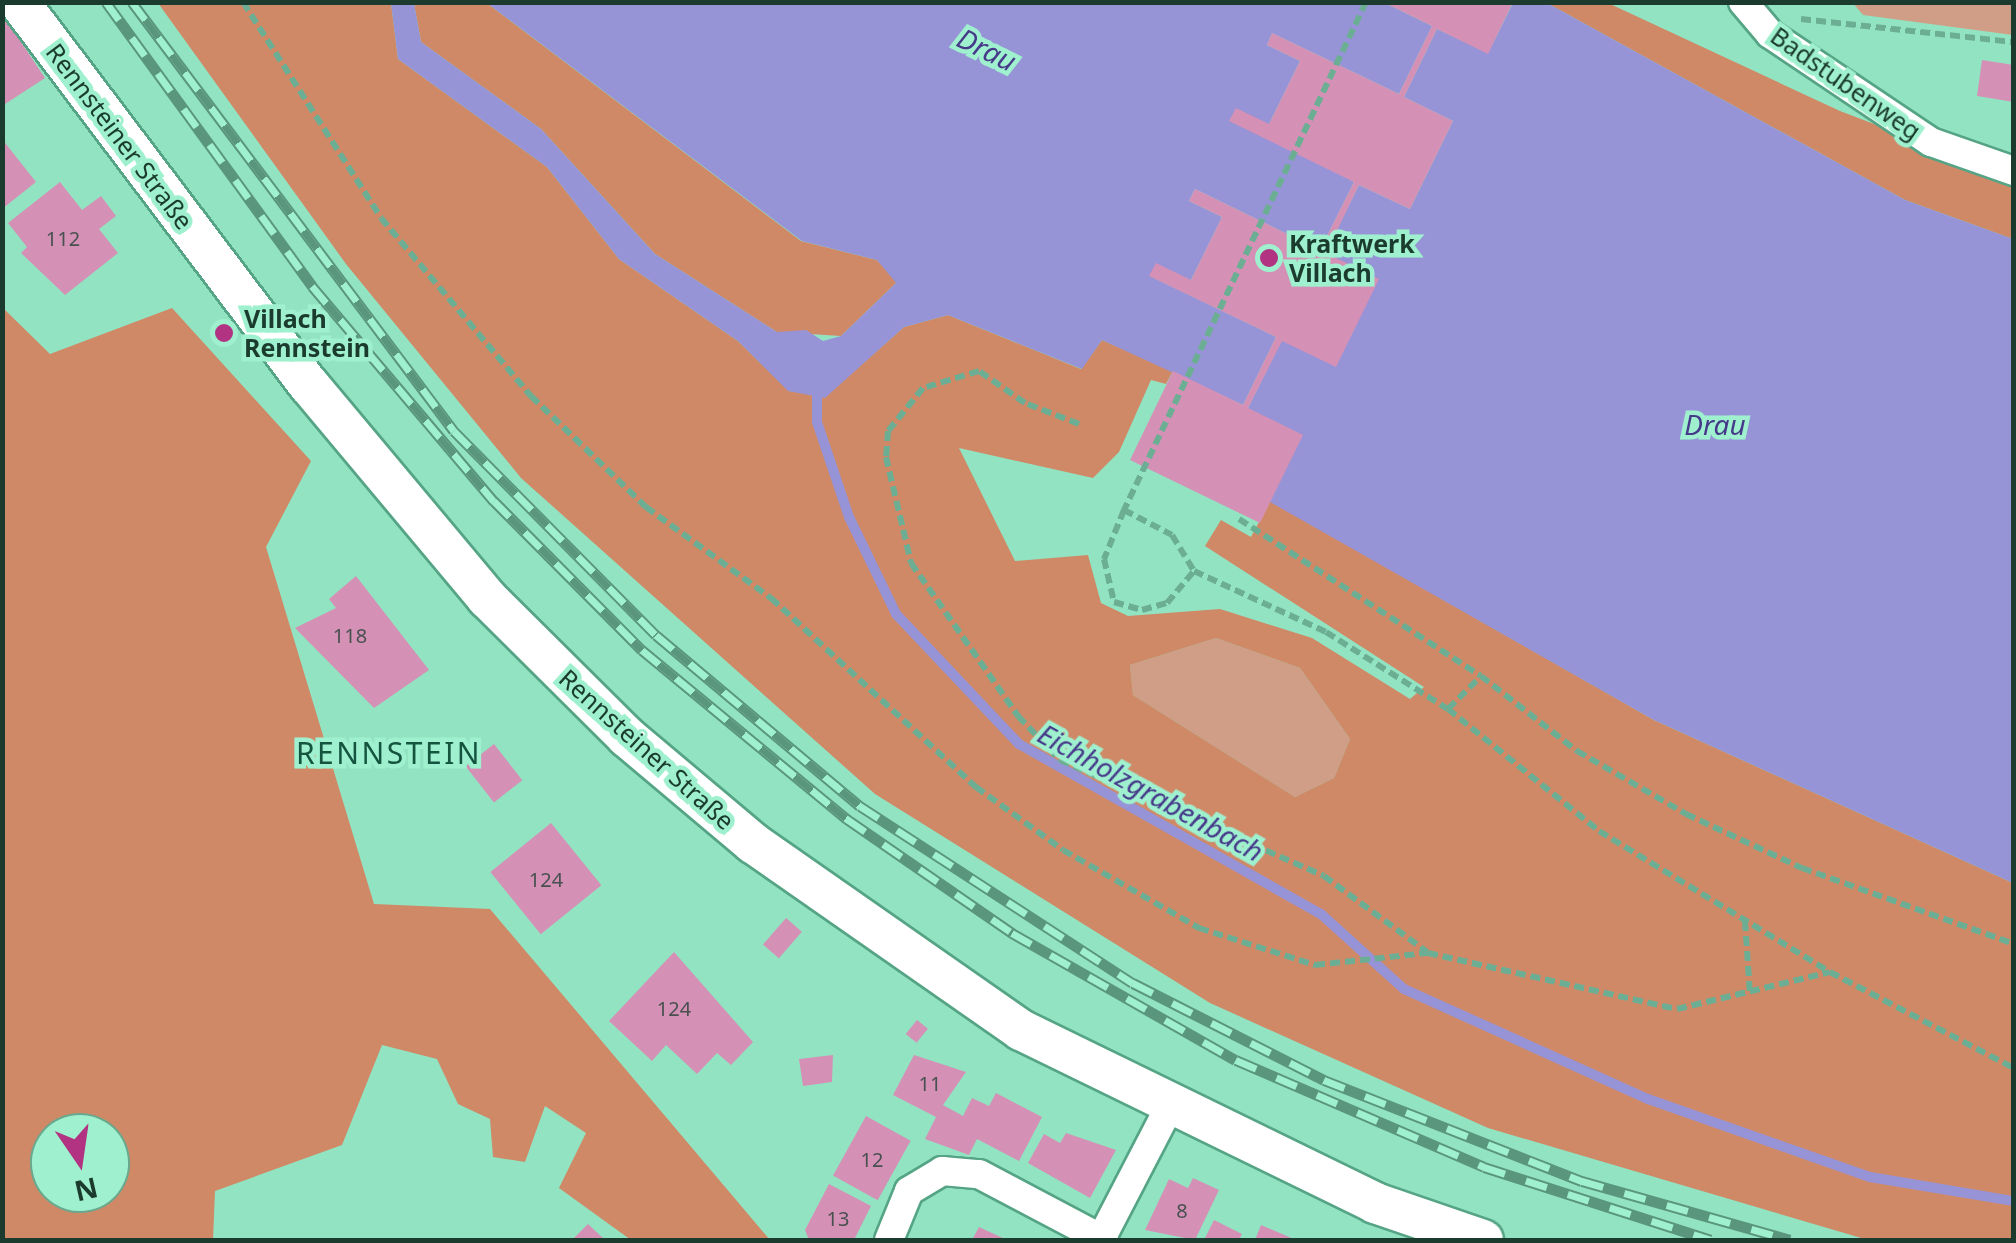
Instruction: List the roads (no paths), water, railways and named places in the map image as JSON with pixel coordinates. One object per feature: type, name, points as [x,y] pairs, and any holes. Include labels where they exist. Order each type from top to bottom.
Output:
[{"type":"main road","name":"Rennsteiner Straße","points":[[20,2],[322,400],[487,598],[627,737],[879,937],[1021,1030],[1169,1108],[1483,1240]]},
{"type":"street","name":"Badstubenweg","points":[[1747,7],[1930,142],[2014,172]]},
{"type":"street","points":[[889,1240],[910,1191],[942,1170],[979,1174],[1102,1240],[1169,1108]]},
{"type":"water","name":"Drau","points":[[1383,2],[1432,26],[1399,94],[1272,33],[1267,45],[1300,61],[1269,124],[1354,182],[1320,250],[1195,189],[1189,201],[1222,217],[1191,280],[1150,276],[1276,337],[1243,405],[1102,340],[1082,369],[948,315],[904,327],[825,398],[788,391],[738,341],[619,259],[547,167],[398,59],[391,3],[414,3],[421,42],[541,129],[655,254],[777,332],[806,330],[823,341],[841,336],[896,283],[877,260],[802,241],[487,3]]},
{"type":"water","name":"Drau","points":[[1513,3],[1547,3],[1905,200],[2013,239],[2013,883],[1654,720],[1270,502],[1248,408],[1359,185],[1410,209],[1453,121],[1404,97],[1437,29],[1488,53]]},
{"type":"waterway","name":"Eichholzgrabenbach","points":[[817,387],[817,422],[849,517],[896,614],[1019,744],[1321,914],[1404,989],[1648,1099],[1870,1177],[2014,1201]]},
{"type":"railway","points":[[106,2],[312,286],[494,501],[642,650],[847,819],[1012,933],[1236,1060],[1484,1167],[1711,1240]]},
{"type":"railway","points":[[132,2],[454,431],[656,635],[860,806],[1133,983],[1324,1080],[1582,1181],[1790,1240]]},
{"type":"place","name":"Kraftwerk Villach","points":[[1269,258]]},
{"type":"place","name":"Villach Rennstein","points":[[224,333]]},
{"type":"district","name":"RENNSTEIN","points":[[389,753]]}]
